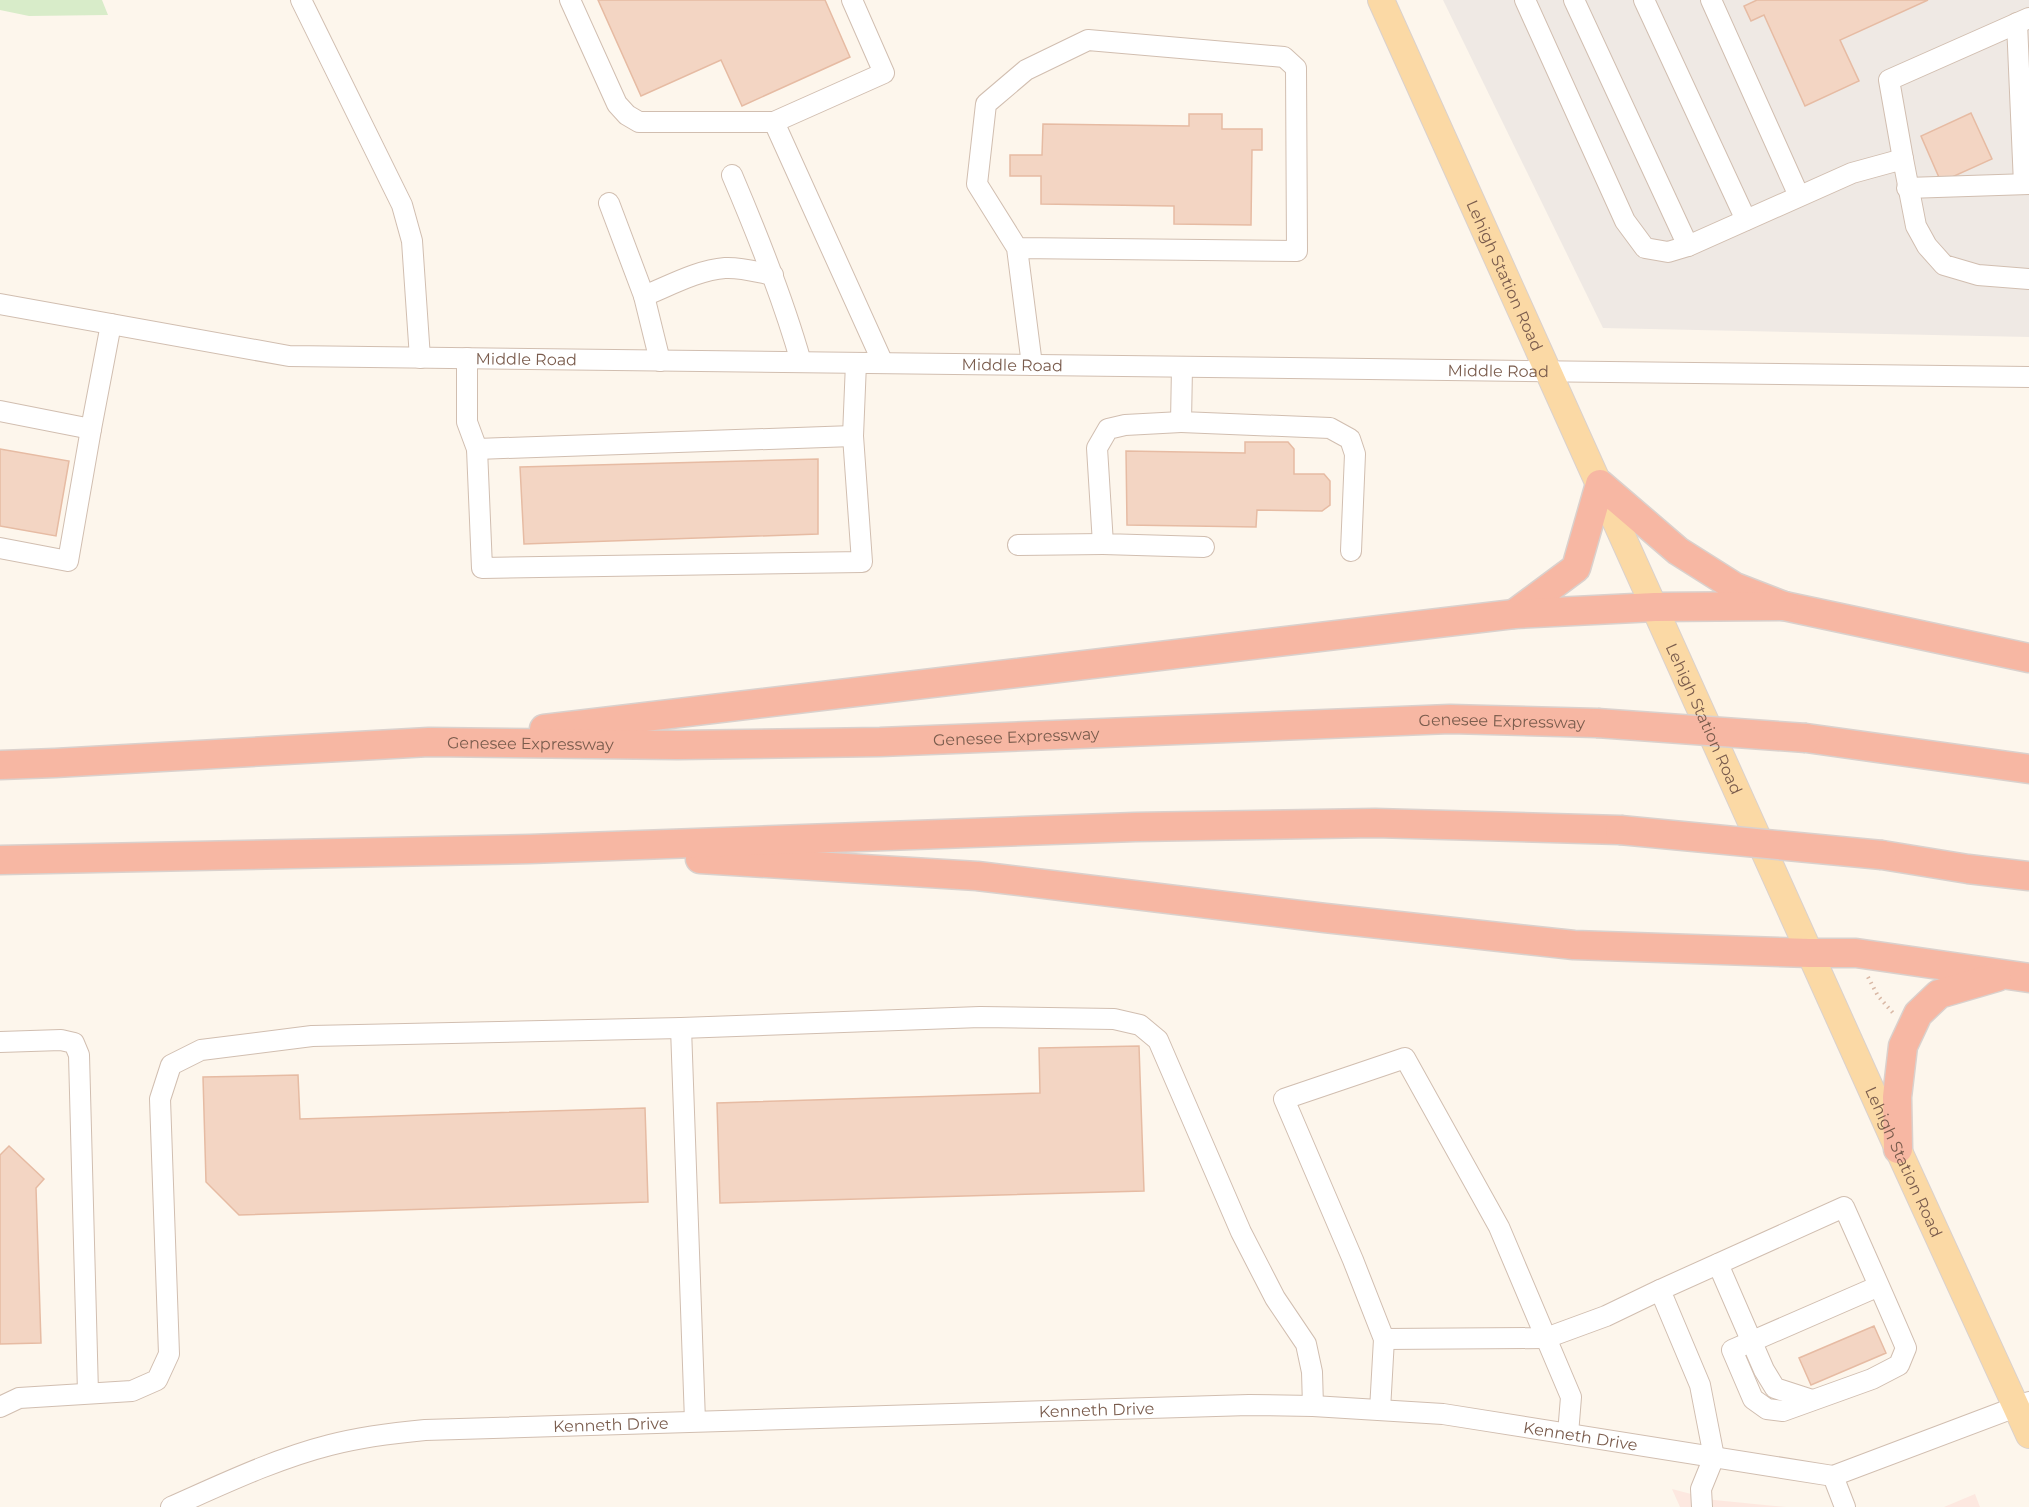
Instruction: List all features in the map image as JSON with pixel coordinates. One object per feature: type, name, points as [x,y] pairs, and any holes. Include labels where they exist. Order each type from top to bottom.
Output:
[{"type":"highway","points":[[1514,614],[1576,568],[1600,484],[1678,551],[1735,587],[1784,606],[2029,658]]},
{"type":"highway","points":[[429,742],[1514,614],[1655,607],[1784,606]]},
{"type":"highway","name":"Genesee Expressway","points":[[0,765],[429,742],[678,745],[880,742],[1450,719],[1597,723],[1806,738],[2029,768]]},
{"type":"highway","points":[[0,860],[530,849],[1135,827],[1364,823],[1620,830],[1882,855],[2029,876]]},
{"type":"highway","points":[[530,849],[977,876],[1574,945],[1810,953],[1856,952],[2018,976]]},
{"type":"highway","points":[[1968,869],[2029,886]]},
{"type":"highway","points":[[1898,1149],[1897,1097],[1903,1046],[1918,1014],[1939,994],[2018,976]]},
{"type":"main road","name":"Lehigh Station Road","points":[[1381,0],[1898,1149],[2023,1404],[2029,1435]]},
{"type":"street","points":[[301,0],[402,205],[412,241],[420,358]]},
{"type":"street","points":[[570,0],[617,104],[639,122],[774,122],[884,73],[852,0]]},
{"type":"street","points":[[1525,0],[1625,221],[1645,248],[1668,252],[1688,246],[1852,173],[1903,159]]},
{"type":"street","points":[[1574,0],[1688,246]]},
{"type":"street","points":[[1644,0],[1746,220]]},
{"type":"street","points":[[1711,0],[1799,196]]},
{"type":"street","points":[[1907,188],[2027,184],[2023,21],[1889,80],[1907,188],[1916,225],[1927,246],[1944,265],[1978,275],[2029,279]]},
{"type":"street","points":[[1017,248],[1297,251],[1296,68],[1284,57],[1088,40],[1026,70],[986,104],[976,184],[1017,248],[1032,365]]},
{"type":"street","points":[[774,122],[883,363]]},
{"type":"street","points":[[732,175],[773,275],[801,363]]},
{"type":"street","points":[[609,203],[644,296],[660,361]]},
{"type":"street","points":[[644,296],[678,282],[725,268],[773,275]]},
{"type":"street","name":"Middle Road","points":[[0,304],[289,356],[2029,376]]},
{"type":"street","points":[[0,548],[68,561],[111,324]]},
{"type":"street","points":[[467,358],[466,422],[477,449],[482,568],[862,562],[853,436],[856,363]]},
{"type":"street","points":[[1182,367],[1182,422]]},
{"type":"street","points":[[0,411],[92,429]]},
{"type":"street","points":[[1103,544],[1097,448],[1108,429],[1125,425],[1182,422],[1330,428],[1350,439],[1355,454],[1351,551]]},
{"type":"street","points":[[477,449],[853,436]]},
{"type":"street","points":[[1018,545],[1103,544],[1204,548]]},
{"type":"street","points":[[0,1407],[19,1398],[132,1391],[157,1380],[169,1354],[160,1099],[171,1065],[201,1050],[312,1036],[681,1028],[980,1017],[1114,1019],[1140,1024],[1158,1040],[1241,1233],[1275,1298],[1306,1344],[1312,1372],[1313,1406]]},
{"type":"street","points":[[681,1028],[695,1421]]},
{"type":"street","points":[[0,1042],[62,1040],[74,1043],[79,1055],[88,1393]]},
{"type":"street","points":[[1380,1410],[1384,1339],[1284,1099],[1405,1058],[1499,1227],[1571,1397],[1568,1434]]},
{"type":"street","points":[[1384,1339],[1546,1338],[1606,1317],[1660,1290],[1844,1207],[1879,1286],[1906,1348],[1899,1365],[1872,1379],[1783,1411],[1767,1408],[1753,1399],[1732,1350],[1879,1286]]},
{"type":"street","points":[[1718,1264],[1764,1370],[1775,1388],[1812,1400]]},
{"type":"street","points":[[1660,1290],[1700,1385],[1714,1457],[1701,1489],[1702,1507]]},
{"type":"street","name":"Kenneth Drive","points":[[171,1507],[286,1458],[330,1445],[373,1436],[425,1430],[1249,1405],[1313,1406],[1443,1414],[1833,1476],[2023,1404]]},
{"type":"street","points":[[1833,1476],[1845,1507]]},
{"type":"path","points":[[1864,968],[1878,996],[1893,1014]]},
{"type":"shaded area","points":[[1443,0],[2029,0],[2029,337],[1603,328]]},
{"type":"shaded area","points":[[1672,1489],[1714,1500],[1786,1507],[1680,1507]]},
{"type":"shaded area","points":[[1975,1494],[1980,1507],[1944,1507]]},
{"type":"green space","points":[[0,0],[102,0],[108,15],[29,16],[0,10]]},
{"type":"building","points":[[598,0],[825,0],[850,57],[742,106],[721,60],[641,96]]},
{"type":"building","points":[[1757,0],[1928,0],[1840,40],[1859,81],[1805,106],[1764,15],[1751,21],[1744,6]]},
{"type":"building","points":[[1971,113],[1992,159],[1941,182],[1921,136]]},
{"type":"building","points":[[1189,114],[1222,114],[1222,129],[1262,129],[1262,150],[1252,150],[1251,225],[1174,224],[1174,206],[1041,204],[1041,176],[1010,176],[1010,155],[1042,155],[1043,124],[1189,126]]},
{"type":"building","points":[[1245,442],[1288,442],[1294,449],[1294,474],[1324,474],[1330,481],[1330,505],[1322,511],[1257,510],[1256,527],[1127,525],[1126,451],[1245,453]]},
{"type":"building","points":[[0,449],[69,461],[56,536],[0,526]]},
{"type":"building","points":[[818,459],[818,534],[524,544],[520,467]]},
{"type":"building","points":[[1139,1046],[1144,1191],[720,1203],[717,1103],[1040,1093],[1039,1048]]},
{"type":"building","points":[[298,1075],[300,1119],[645,1108],[648,1202],[239,1215],[206,1182],[203,1077]]},
{"type":"building","points":[[9,1146],[44,1179],[36,1188],[41,1343],[0,1344],[0,1155]]},
{"type":"building","points":[[1874,1326],[1886,1353],[1811,1385],[1799,1358]]}]
